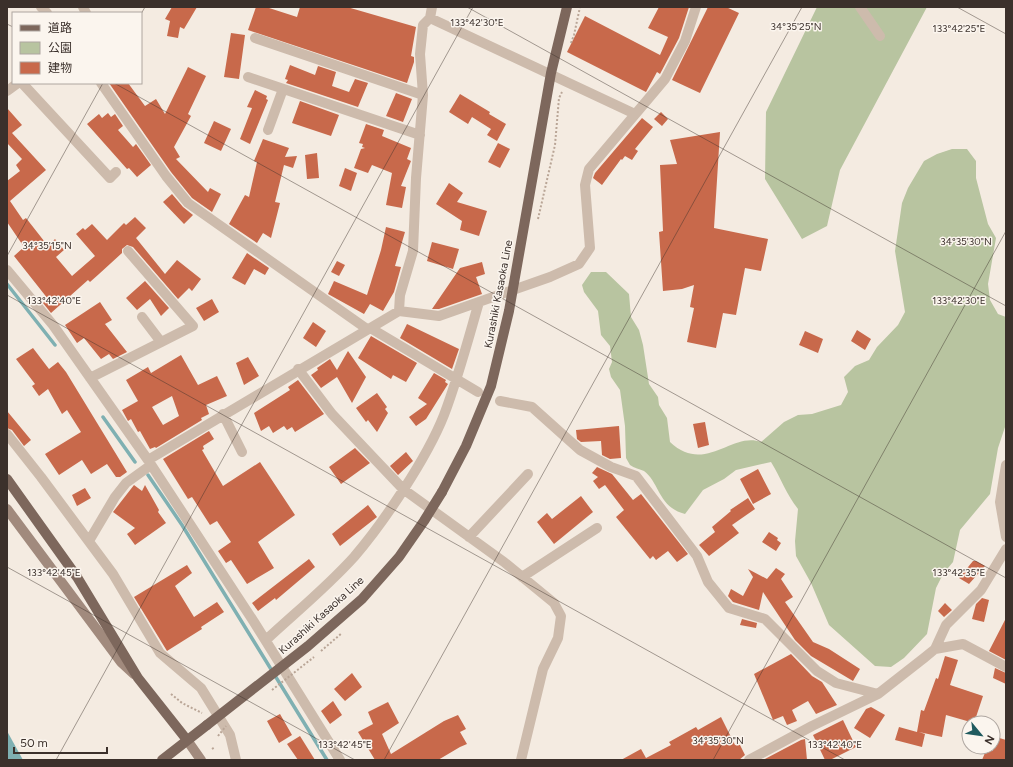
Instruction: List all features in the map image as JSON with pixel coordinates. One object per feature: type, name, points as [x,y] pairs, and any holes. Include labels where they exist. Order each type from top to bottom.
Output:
[{"type":"main road","name":"Kurashiki Kasaoka Line","points":[[557,45],[560,7]]},
{"type":"main road","name":"Kurashiki Kasaoka Line","points":[[162,760],[188,740],[206,721],[308,646],[362,599],[399,557],[442,492],[466,446],[490,386],[509,311],[551,73],[567,7]]},
{"type":"main road","points":[[7,479],[39,521],[86,591],[138,678],[188,740]]},
{"type":"street","points":[[399,311],[400,295],[413,251],[423,95],[420,54],[423,25],[430,18],[432,7]]},
{"type":"street","points":[[89,541],[115,496],[126,483],[149,463],[224,414],[298,369],[399,311],[439,316],[512,289],[550,277],[579,264],[590,248],[585,185],[589,169],[665,79],[685,41],[696,7]]},
{"type":"street","points":[[860,7],[880,36]]},
{"type":"street","points":[[430,18],[551,73],[636,114]]},
{"type":"street","points":[[255,38],[423,95]]},
{"type":"street","points":[[248,78],[420,135]]},
{"type":"street","points":[[7,91],[17,84]]},
{"type":"street","points":[[23,84],[110,178],[116,172]]},
{"type":"street","points":[[102,84],[162,170],[188,203],[369,329],[478,392]]},
{"type":"street","points":[[268,130],[283,89]]},
{"type":"street","points":[[90,378],[193,326],[128,250]]},
{"type":"street","points":[[7,270],[53,325],[149,463],[266,640],[340,760]]},
{"type":"street","points":[[266,640],[354,557],[375,530],[421,459],[443,416],[456,379],[478,302]]},
{"type":"street","points":[[142,317],[160,342]]},
{"type":"street","points":[[298,369],[332,414],[402,489],[469,537],[554,603],[561,616],[558,638],[543,669],[520,760]]},
{"type":"street","points":[[500,401],[532,407],[580,450],[612,467],[636,476],[697,556],[708,582],[729,608],[765,618],[817,671],[836,683],[878,694]]},
{"type":"street","points":[[224,414],[242,452]]},
{"type":"street","points":[[7,434],[113,574],[160,653],[201,688],[230,735],[236,760]]},
{"type":"street","points":[[1006,466],[1000,502],[1006,537]]},
{"type":"street","points":[[469,537],[528,474]]},
{"type":"street","points":[[7,509],[121,662],[138,678]]},
{"type":"street","points":[[522,577],[597,528]]},
{"type":"street","points":[[753,759],[812,726],[878,694],[935,649],[946,625],[981,590],[1006,549]]},
{"type":"street","points":[[71,593],[79,596],[86,591]]},
{"type":"street","points":[[935,649],[963,644],[1006,667]]},
{"type":"street","points":[[188,740],[201,760]]},
{"type":"path","points":[[274,689],[297,671]]},
{"type":"path","points":[[171,694],[182,703],[200,711],[206,721]]},
{"type":"green space","points":[[817,7],[927,7],[840,170],[827,226],[802,239],[765,179],[766,112]]},
{"type":"green space","points":[[952,149],[967,149],[976,161],[976,178],[988,224],[996,238],[988,284],[990,300],[998,314],[1006,317],[1006,424],[998,448],[990,494],[960,530],[953,562],[943,574],[936,588],[927,634],[904,658],[891,667],[875,666],[829,625],[811,583],[796,556],[795,541],[798,509],[790,498],[771,462],[736,470],[724,479],[703,490],[685,514],[676,511],[669,506],[644,471],[630,465],[626,458],[625,426],[620,390],[611,377],[609,369],[612,362],[610,346],[601,335],[598,311],[584,292],[582,285],[591,272],[606,272],[629,294],[631,317],[639,330],[643,345],[649,384],[658,397],[659,405],[667,418],[670,442],[683,451],[695,454],[707,454],[739,442],[750,440],[761,442],[784,422],[798,415],[812,414],[841,405],[848,392],[844,377],[855,366],[869,360],[877,347],[898,325],[905,312],[895,251],[902,203],[908,188],[924,161],[937,154]]},
{"type":"water","points":[[7,731],[23,760],[7,760]]},
{"type":"building","points":[[172,7],[197,7],[184,29],[180,27],[178,38],[167,36],[170,21],[165,19]]},
{"type":"building","points":[[256,7],[266,7],[297,17],[300,7],[347,7],[416,27],[411,56],[414,57],[414,62],[407,83],[248,30]]},
{"type":"building","points":[[659,7],[689,7],[679,38],[660,74],[657,72],[646,92],[567,52],[585,16],[660,55],[668,37],[648,28]]},
{"type":"building","points":[[708,7],[726,7],[739,13],[700,93],[672,80]]},
{"type":"building","points":[[231,33],[245,35],[239,79],[224,77]]},
{"type":"building","points":[[290,65],[315,75],[318,66],[336,72],[332,86],[349,92],[355,79],[368,83],[358,107],[286,83],[288,80],[285,79]]},
{"type":"building","points":[[188,67],[206,76],[188,114],[191,116],[174,147],[180,157],[176,159],[208,192],[210,188],[221,194],[212,212],[192,198],[171,172],[110,84],[129,84],[145,106],[156,99],[165,114]]},
{"type":"building","points":[[255,90],[267,96],[266,99],[268,100],[250,144],[240,139],[252,108],[247,107]]},
{"type":"building","points":[[396,93],[412,99],[403,122],[386,116]]},
{"type":"building","points":[[460,94],[490,112],[489,114],[506,124],[497,141],[487,135],[491,129],[472,117],[468,124],[449,112]]},
{"type":"building","points":[[300,101],[339,115],[331,136],[292,123]]},
{"type":"building","points":[[7,108],[22,125],[12,133],[46,170],[10,201],[23,220],[26,218],[48,246],[55,239],[64,250],[56,257],[72,276],[95,256],[76,234],[83,228],[85,230],[92,224],[107,240],[124,223],[126,225],[135,217],[146,228],[136,238],[165,274],[177,260],[201,279],[192,291],[189,288],[178,299],[133,247],[127,245],[122,249],[122,253],[99,274],[90,282],[88,280],[51,313],[43,303],[48,299],[14,256],[24,247],[7,222],[7,181],[20,171],[16,165],[22,159],[7,143]]},
{"type":"building","points":[[661,112],[668,119],[662,126],[654,119]]},
{"type":"building","points":[[108,113],[111,117],[115,114],[123,126],[118,130],[133,147],[136,144],[151,165],[137,177],[129,168],[127,169],[87,124],[99,114],[102,118]]},
{"type":"building","points":[[642,118],[653,127],[635,149],[638,151],[632,160],[625,156],[622,160],[621,159],[602,185],[593,178],[595,173]]},
{"type":"building","points":[[214,121],[231,129],[221,151],[204,143]]},
{"type":"building","points":[[366,124],[384,130],[382,136],[411,148],[407,159],[411,161],[401,186],[406,187],[402,208],[386,205],[392,173],[372,165],[368,173],[354,168],[361,149],[365,148],[362,147],[363,144],[359,143]]},
{"type":"building","points":[[720,132],[714,228],[768,239],[761,271],[745,268],[736,315],[723,313],[716,348],[687,342],[694,308],[690,307],[694,285],[682,289],[663,291],[659,232],[663,231],[660,165],[677,164],[670,140]]},
{"type":"building","points":[[263,139],[289,148],[285,157],[297,156],[293,168],[284,165],[275,202],[280,203],[271,238],[263,233],[257,243],[229,224],[245,195],[249,197],[257,162],[254,161]]},
{"type":"building","points":[[498,143],[510,149],[500,168],[488,162]]},
{"type":"building","points":[[317,153],[319,178],[307,179],[305,155]]},
{"type":"building","points":[[345,168],[357,173],[351,191],[339,186]]},
{"type":"building","points":[[449,183],[463,193],[457,202],[487,211],[479,236],[460,230],[462,221],[436,204]]},
{"type":"building","points":[[172,194],[183,207],[193,215],[184,224],[163,202]]},
{"type":"building","points":[[386,227],[405,232],[395,266],[401,267],[394,292],[383,311],[370,304],[364,314],[328,294],[334,281],[367,295],[381,250]]},
{"type":"building","points":[[432,242],[459,249],[453,269],[427,261]]},
{"type":"building","points":[[247,253],[269,268],[265,275],[254,269],[245,285],[232,278]]},
{"type":"building","points":[[337,261],[345,265],[339,276],[331,272]]},
{"type":"building","points":[[482,262],[485,274],[476,277],[482,294],[439,309],[432,309],[460,268]]},
{"type":"building","points":[[145,281],[169,308],[161,316],[150,299],[137,310],[126,298]]},
{"type":"building","points":[[212,299],[219,312],[204,321],[196,308]]},
{"type":"building","points":[[100,302],[112,320],[105,324],[127,352],[113,359],[109,354],[101,359],[84,338],[77,343],[65,325]]},
{"type":"building","points":[[313,322],[326,331],[316,347],[303,338]]},
{"type":"building","points":[[407,324],[459,349],[452,369],[400,338]]},
{"type":"building","points":[[857,330],[871,339],[865,350],[851,341]]},
{"type":"building","points":[[805,331],[823,339],[818,353],[799,345]]},
{"type":"building","points":[[371,336],[417,363],[406,382],[393,375],[391,379],[358,358]]},
{"type":"building","points":[[33,348],[49,369],[58,362],[66,372],[127,472],[120,477],[116,477],[107,464],[91,474],[82,460],[59,475],[45,454],[81,432],[67,410],[62,414],[48,389],[39,396],[32,386],[35,384],[16,359]]},
{"type":"building","points":[[348,351],[366,377],[352,403],[337,377],[321,388],[311,375],[318,370],[317,368],[330,359],[337,370]]},
{"type":"building","points":[[181,355],[198,385],[217,376],[227,396],[206,405],[209,414],[201,418],[202,420],[156,448],[150,449],[140,431],[138,432],[131,419],[128,421],[122,410],[138,401],[126,380],[148,367],[151,373]],"holes":[[[172,396],[179,416],[163,425],[152,407]]]},
{"type":"building","points":[[248,357],[259,376],[244,385],[236,363]]},
{"type":"building","points":[[434,373],[446,380],[445,382],[448,384],[426,419],[416,426],[409,417],[427,404],[418,398]]},
{"type":"building","points":[[298,380],[324,414],[295,432],[292,427],[287,430],[284,426],[273,433],[269,426],[261,431],[254,413],[290,390],[288,387]]},
{"type":"building","points":[[377,393],[387,407],[385,409],[388,413],[377,432],[368,420],[366,422],[356,408]]},
{"type":"building","points":[[7,411],[31,440],[24,446],[12,430],[7,428]]},
{"type":"building","points":[[705,422],[709,445],[698,448],[693,424]]},
{"type":"building","points":[[619,426],[621,458],[610,459],[602,455],[601,441],[581,442],[577,439],[576,430]]},
{"type":"building","points":[[209,431],[214,439],[203,446],[204,449],[202,450],[223,486],[260,462],[295,515],[258,542],[274,568],[247,584],[231,560],[226,563],[218,551],[231,542],[217,521],[210,525],[192,497],[188,499],[163,459]]},
{"type":"building","points":[[355,448],[370,463],[341,484],[329,467]]},
{"type":"building","points":[[406,452],[413,461],[398,475],[390,466]]},
{"type":"building","points":[[597,467],[612,474],[633,500],[641,494],[688,554],[677,562],[668,551],[656,560],[653,556],[650,559],[616,517],[624,510],[605,485],[599,489],[593,481],[598,477],[592,473]]},
{"type":"building","points":[[758,469],[771,494],[753,504],[740,479]]},
{"type":"building","points":[[134,485],[142,491],[145,485],[159,510],[158,512],[166,523],[135,545],[127,534],[135,528],[113,512]]},
{"type":"building","points":[[85,488],[91,498],[77,506],[72,495]]},
{"type":"building","points":[[581,496],[593,512],[554,544],[537,522],[547,513],[552,519]]},
{"type":"building","points":[[748,498],[755,509],[732,525],[739,533],[709,556],[699,545],[715,532],[712,527],[731,511],[730,510]]},
{"type":"building","points":[[368,505],[377,517],[340,546],[332,534]]},
{"type":"building","points":[[769,532],[778,538],[777,540],[781,543],[776,551],[762,542]]},
{"type":"building","points":[[309,559],[315,567],[276,600],[275,598],[258,611],[252,603]]},
{"type":"building","points":[[973,561],[985,566],[969,584],[959,578]]},
{"type":"building","points":[[187,565],[192,573],[175,586],[194,617],[217,602],[224,612],[201,627],[202,629],[167,651],[134,597]]},
{"type":"building","points":[[776,568],[785,574],[781,579],[793,597],[785,602],[813,642],[829,649],[860,669],[853,681],[811,656],[795,640],[763,592],[759,610],[733,602],[728,596],[731,589],[743,596],[753,577],[748,569],[767,579]]},
{"type":"building","points":[[982,598],[989,600],[984,622],[972,619],[976,604]]},
{"type":"building","points":[[945,603],[952,610],[944,617],[938,611]]},
{"type":"building","points":[[1006,618],[1006,660],[989,651]]},
{"type":"building","points":[[742,619],[757,623],[756,628],[740,625]]},
{"type":"building","points":[[791,654],[812,676],[822,682],[837,705],[816,714],[808,701],[792,710],[797,721],[787,725],[783,716],[773,720],[754,674]]},
{"type":"building","points":[[945,656],[958,660],[950,685],[983,696],[977,715],[961,715],[961,719],[946,715],[942,737],[919,732],[925,734],[922,747],[895,740],[899,727],[917,732],[921,710],[924,711],[936,678],[938,679]]},
{"type":"building","points":[[995,668],[1006,673],[1006,684],[993,678]]},
{"type":"building","points":[[352,673],[362,687],[345,701],[334,689]]},
{"type":"building","points":[[333,701],[342,715],[330,724],[321,711]]},
{"type":"building","points":[[388,702],[399,723],[382,734],[391,754],[444,721],[458,715],[466,729],[460,732],[467,744],[438,760],[375,760],[358,732],[373,724],[368,712]]},
{"type":"building","points":[[871,707],[885,715],[870,738],[854,728],[866,709]]},
{"type":"building","points":[[280,714],[292,735],[279,743],[267,721]]},
{"type":"building","points":[[721,717],[735,745],[740,745],[745,755],[739,760],[621,760],[641,749],[646,758],[671,745],[669,742],[696,727],[698,730]]},
{"type":"building","points":[[843,720],[856,747],[830,760],[825,760],[813,735]]},
{"type":"building","points":[[300,736],[315,760],[298,760],[287,744]]},
{"type":"building","points":[[1001,738],[1006,740],[1006,760],[982,760],[984,755],[1001,755]]},
{"type":"building","points":[[805,739],[807,760],[763,760],[801,740]]},
{"type":"waterway","points":[[7,284],[55,345]]},
{"type":"waterway","points":[[103,417],[135,462]]},
{"type":"waterway","points":[[148,475],[182,525],[327,760]]}]
